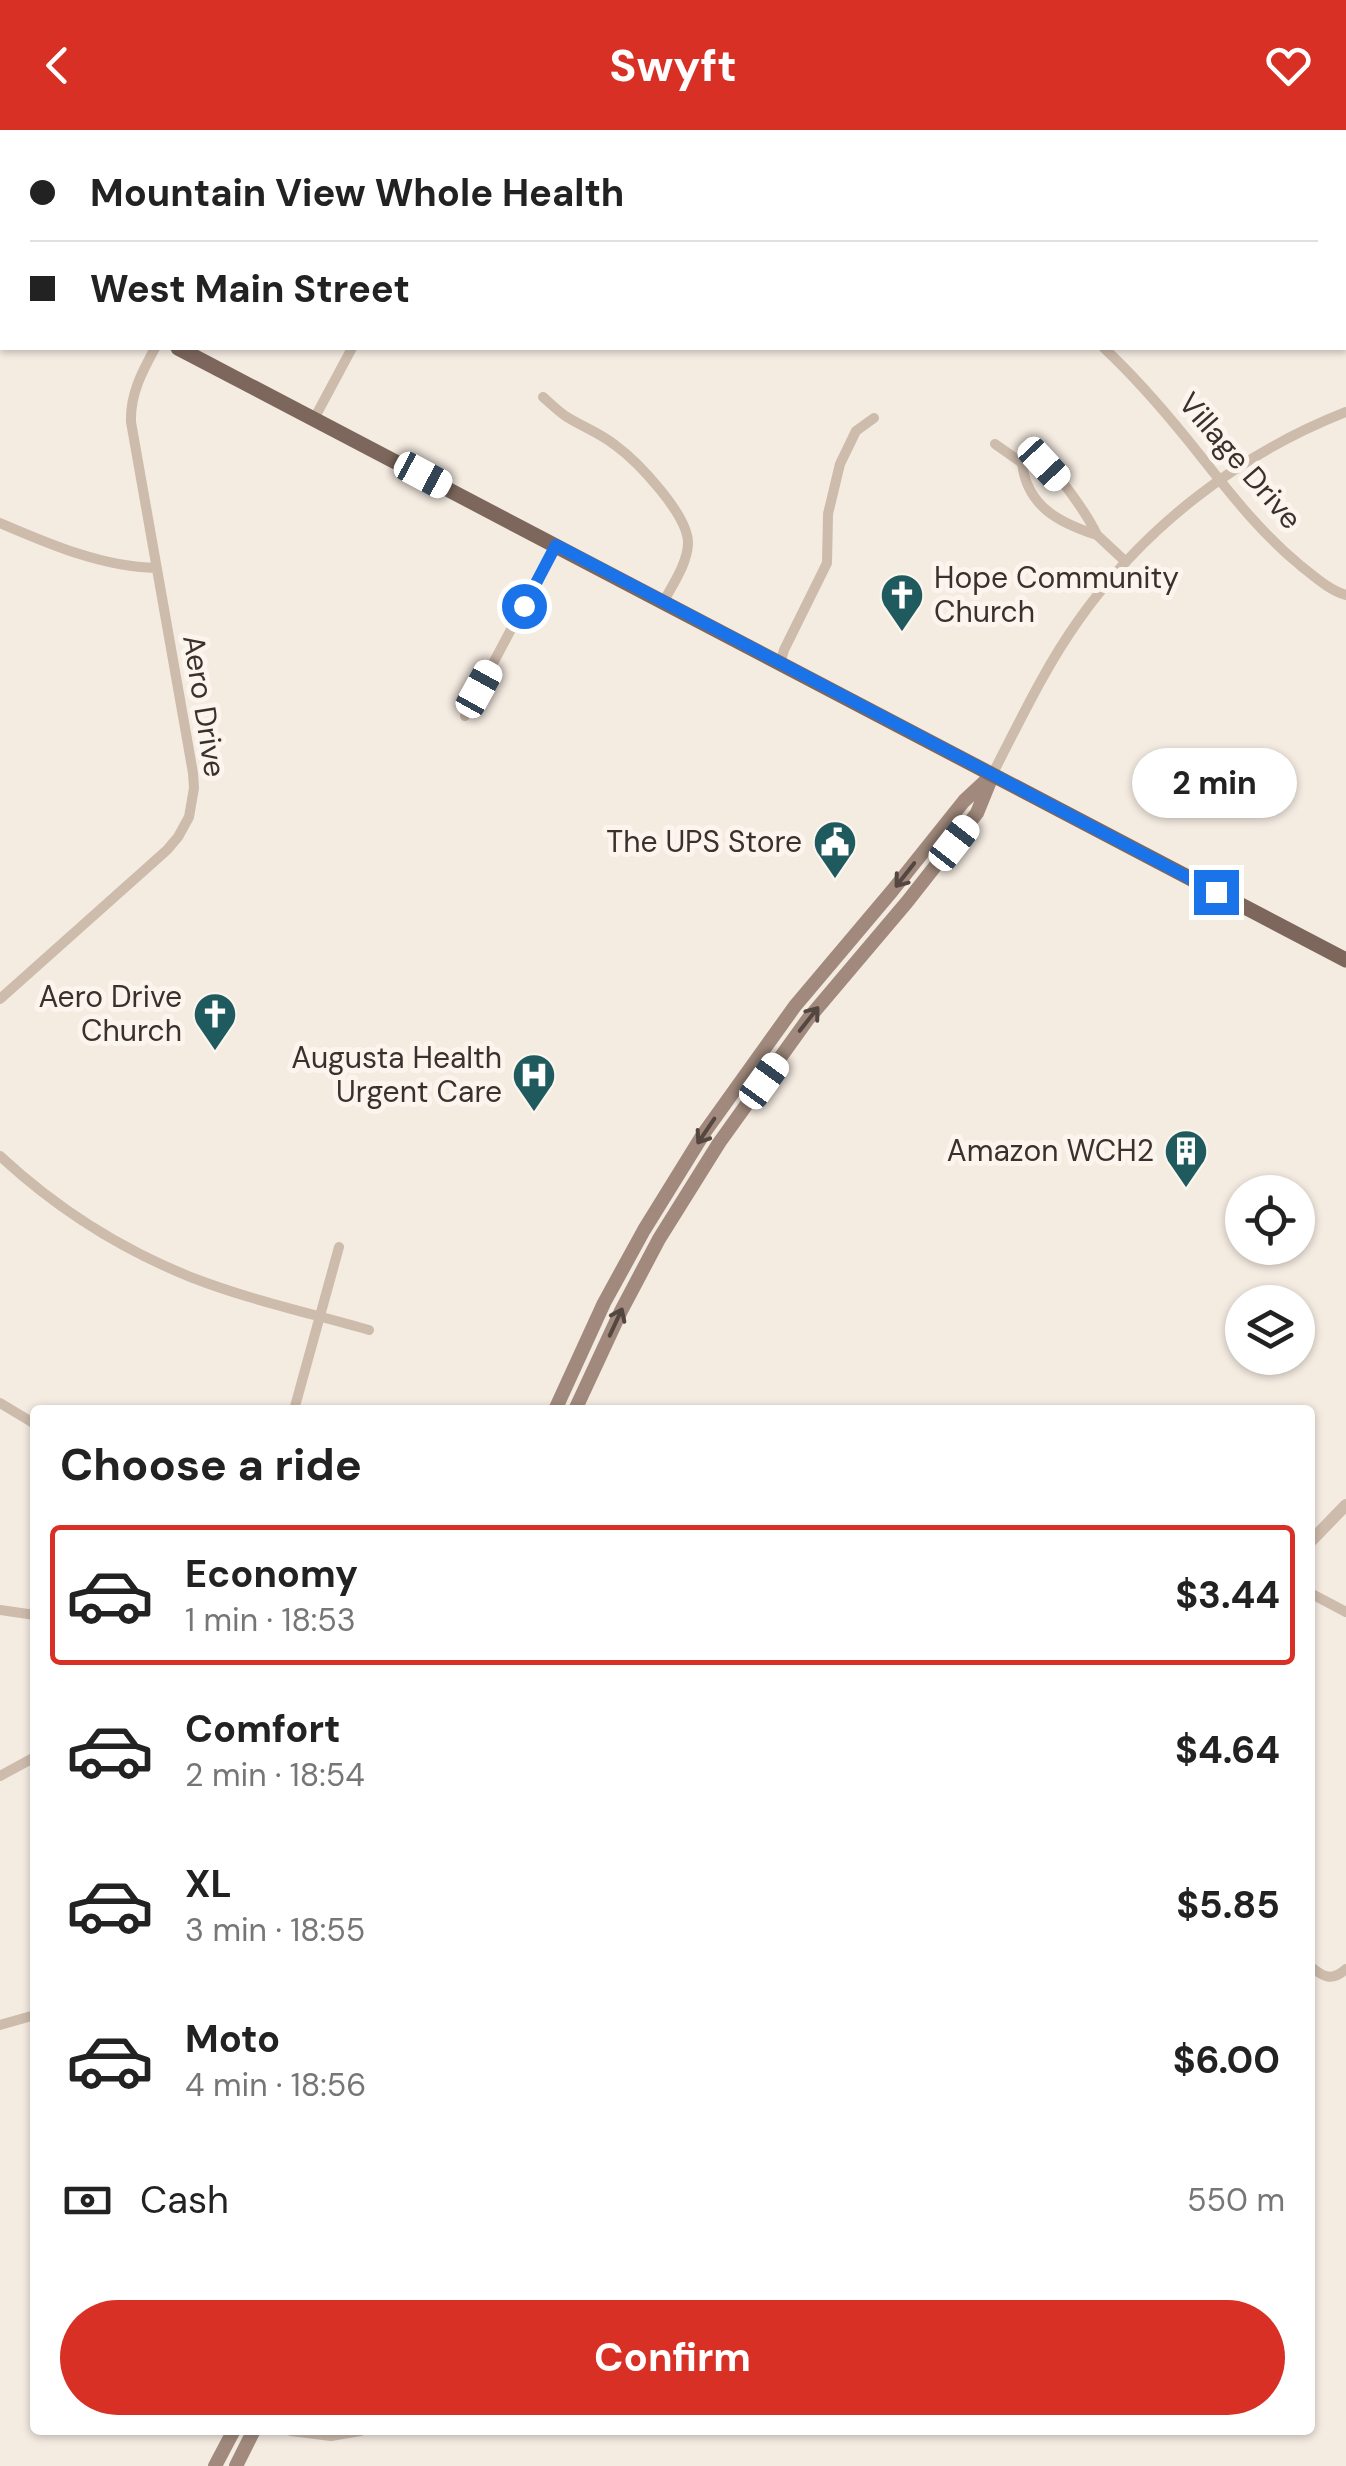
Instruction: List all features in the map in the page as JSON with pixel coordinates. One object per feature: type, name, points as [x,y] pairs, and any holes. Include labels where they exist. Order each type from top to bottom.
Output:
[{"type":"main road","points":[[182,350],[1346,960]]},
{"type":"main road","points":[[557,1405],[604,1303],[704,1133],[795,1006],[964,801],[992,776]]},
{"type":"main road","points":[[577,1405],[628,1297],[719,1142],[808,1019],[977,813],[992,776]]},
{"type":"main road","points":[[216,2466],[232,2435]]},
{"type":"main road","points":[[236,2466],[252,2435]]},
{"type":"street","name":"Aero Drive","points":[[0,999],[162,855],[178,837],[192,802],[193,773],[130,407],[135,388],[155,350]]},
{"type":"street","points":[[314,419],[351,350]]},
{"type":"street","name":"Village Drive","points":[[1106,350],[1156,401],[1253,521],[1289,556],[1336,592],[1346,595]]},
{"type":"street","points":[[543,397],[632,459],[682,521],[687,550],[664,602]]},
{"type":"street","points":[[992,776],[1055,656],[1088,607],[1126,562],[1170,519],[1218,481],[1281,442],[1346,412]]},
{"type":"street","points":[[780,664],[827,563],[828,514],[840,464],[856,431],[874,418]]},
{"type":"street","points":[[995,444],[1022,463],[1025,480],[1050,514],[1098,534]]},
{"type":"street","points":[[1022,463],[1034,460],[1044,464],[1080,504],[1098,534],[1126,562]]},
{"type":"street","points":[[0,522],[101,561],[156,568]]},
{"type":"street","points":[[465,716],[556,545]]},
{"type":"street","points":[[0,1156],[70,1213],[162,1265],[243,1295],[369,1330]]},
{"type":"street","points":[[295,1405],[339,1247]]},
{"type":"street","points":[[0,1404],[30,1421]]},
{"type":"street","points":[[1315,1537],[1346,1505]]},
{"type":"street","points":[[1315,1596],[1346,1612]]},
{"type":"street","points":[[0,1610],[30,1613]]},
{"type":"street","points":[[0,1776],[30,1760]]},
{"type":"street","points":[[1315,1970],[1331,1978],[1346,1969]]},
{"type":"street","points":[[0,2025],[30,2016]]},
{"type":"place","name":"Hope Community Church","points":[[902,633]]},
{"type":"place","name":"The UPS Store","points":[[835,880]]},
{"type":"place","name":"Aero Drive Church","points":[[215,1052]]},
{"type":"place","name":"Augusta Health Urgent Care","points":[[534,1113]]},
{"type":"place","name":"Amazon WCH2","points":[[1186,1189]]},
{"type":"route","points":[[524,606],[556,545],[1216,892]]}]
